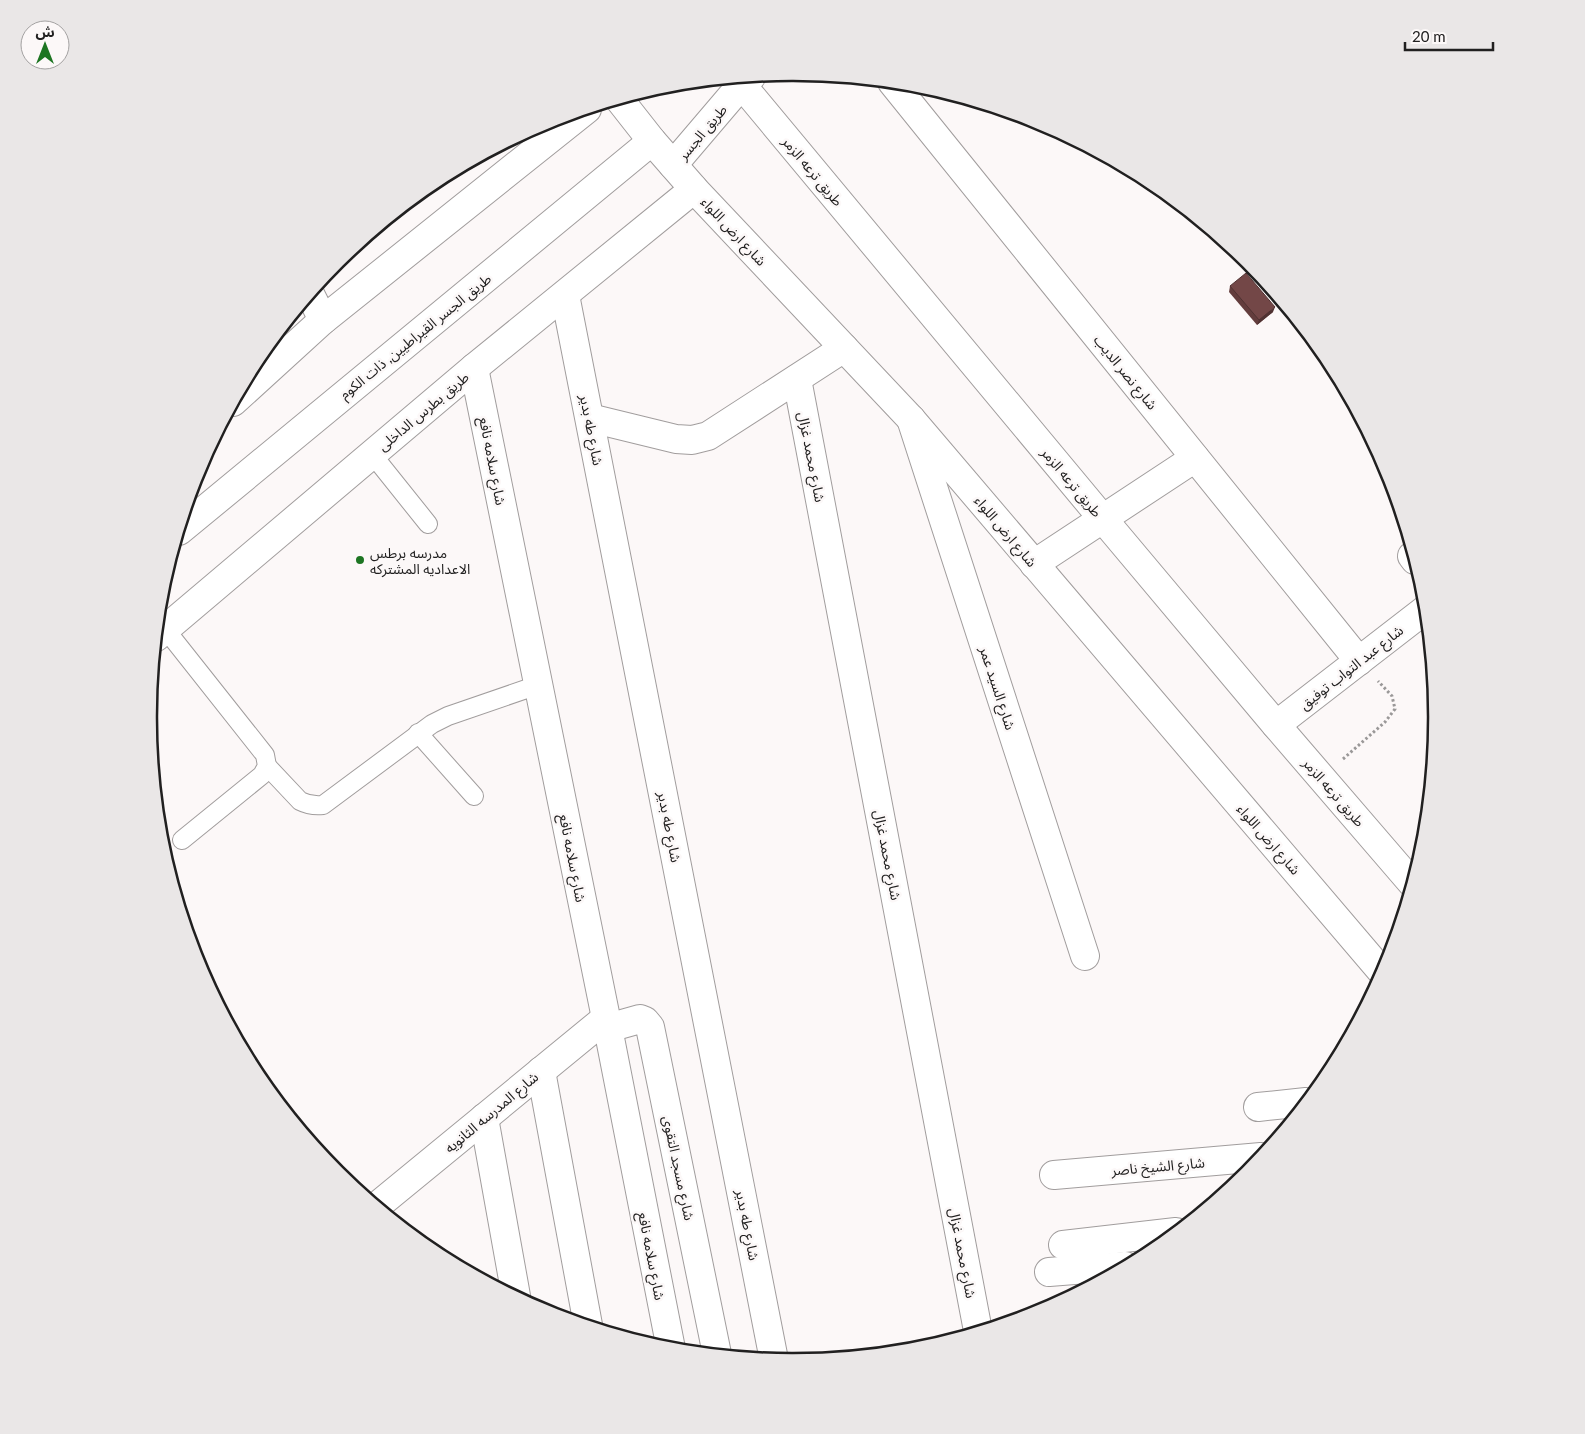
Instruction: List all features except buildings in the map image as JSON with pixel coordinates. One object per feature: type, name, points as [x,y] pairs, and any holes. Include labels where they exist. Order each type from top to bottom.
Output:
[{"type":"street","name":"طريق الجسر","points":[[673,165],[740,84]]},
{"type":"street","name":"طريق ترعه الزمر","points":[[746,84],[1103,519],[1408,879]]},
{"type":"street","name":"شارع نصر الديب","points":[[899,90],[1359,661]]},
{"type":"street","name":"شارع ارض اللواء","points":[[623,105],[652,142],[694,189],[911,419],[1378,966]]},
{"type":"street","points":[[249,388],[323,320],[572,121]]},
{"type":"street","name":"طريق الجسر القيراطيين, ذات الكوم","points":[[186,525],[652,142]]},
{"type":"street","name":"طريق بطرس الداخلى","points":[[162,632],[474,368],[694,189]]},
{"type":"street","name":"شارع طه بدير","points":[[564,295],[590,418],[772,1352]]},
{"type":"street","points":[[313,300],[323,320]]},
{"type":"street","points":[[590,418],[676,439],[692,440],[708,436],[844,348]]},
{"type":"street","name":"شارع سلامه نافع","points":[[474,368],[607,1023],[669,1341]]},
{"type":"street","name":"شارع محمد غزال","points":[[797,379],[977,1325]]},
{"type":"street","name":"شارع السيد عمر","points":[[911,419],[1085,956]]},
{"type":"street","points":[[1034,564],[1195,458]]},
{"type":"street","name":"شارع عبد التواب توفيق","points":[[1276,725],[1420,614]]},
{"type":"street","name":"شارع مسجد التقوى","points":[[607,1023],[640,1019],[644,1020],[650,1027],[716,1348]]},
{"type":"street","name":"شارع المدرسه الثانويه","points":[[384,1204],[541,1071],[607,1023]]},
{"type":"street","points":[[541,1071],[587,1319]]},
{"type":"street","points":[[1258,1107],[1298,1103]]},
{"type":"street","points":[[484,1118],[515,1289]]},
{"type":"street","name":"شارع الشيخ ناصر","points":[[1054,1175],[1250,1158]]},
{"type":"street","points":[[1063,1245],[1163,1233]]},
{"type":"street","points":[[1048,1272],[1111,1267]]},
{"type":"lane","points":[[372,454],[428,524]]},
{"type":"lane","points":[[162,634],[265,756],[267,766],[300,801],[307,805],[323,805],[418,733],[448,716],[538,685]]},
{"type":"lane","points":[[418,733],[474,796]]},
{"type":"lane","points":[[182,840],[262,775],[267,766]]},
{"type":"path","points":[[1321,777],[1385,722],[1395,709],[1392,696],[1359,661]]},
{"type":"place","name":"مدرسه برطس الاعداديه المشتركه","points":[[360,560]]}]
